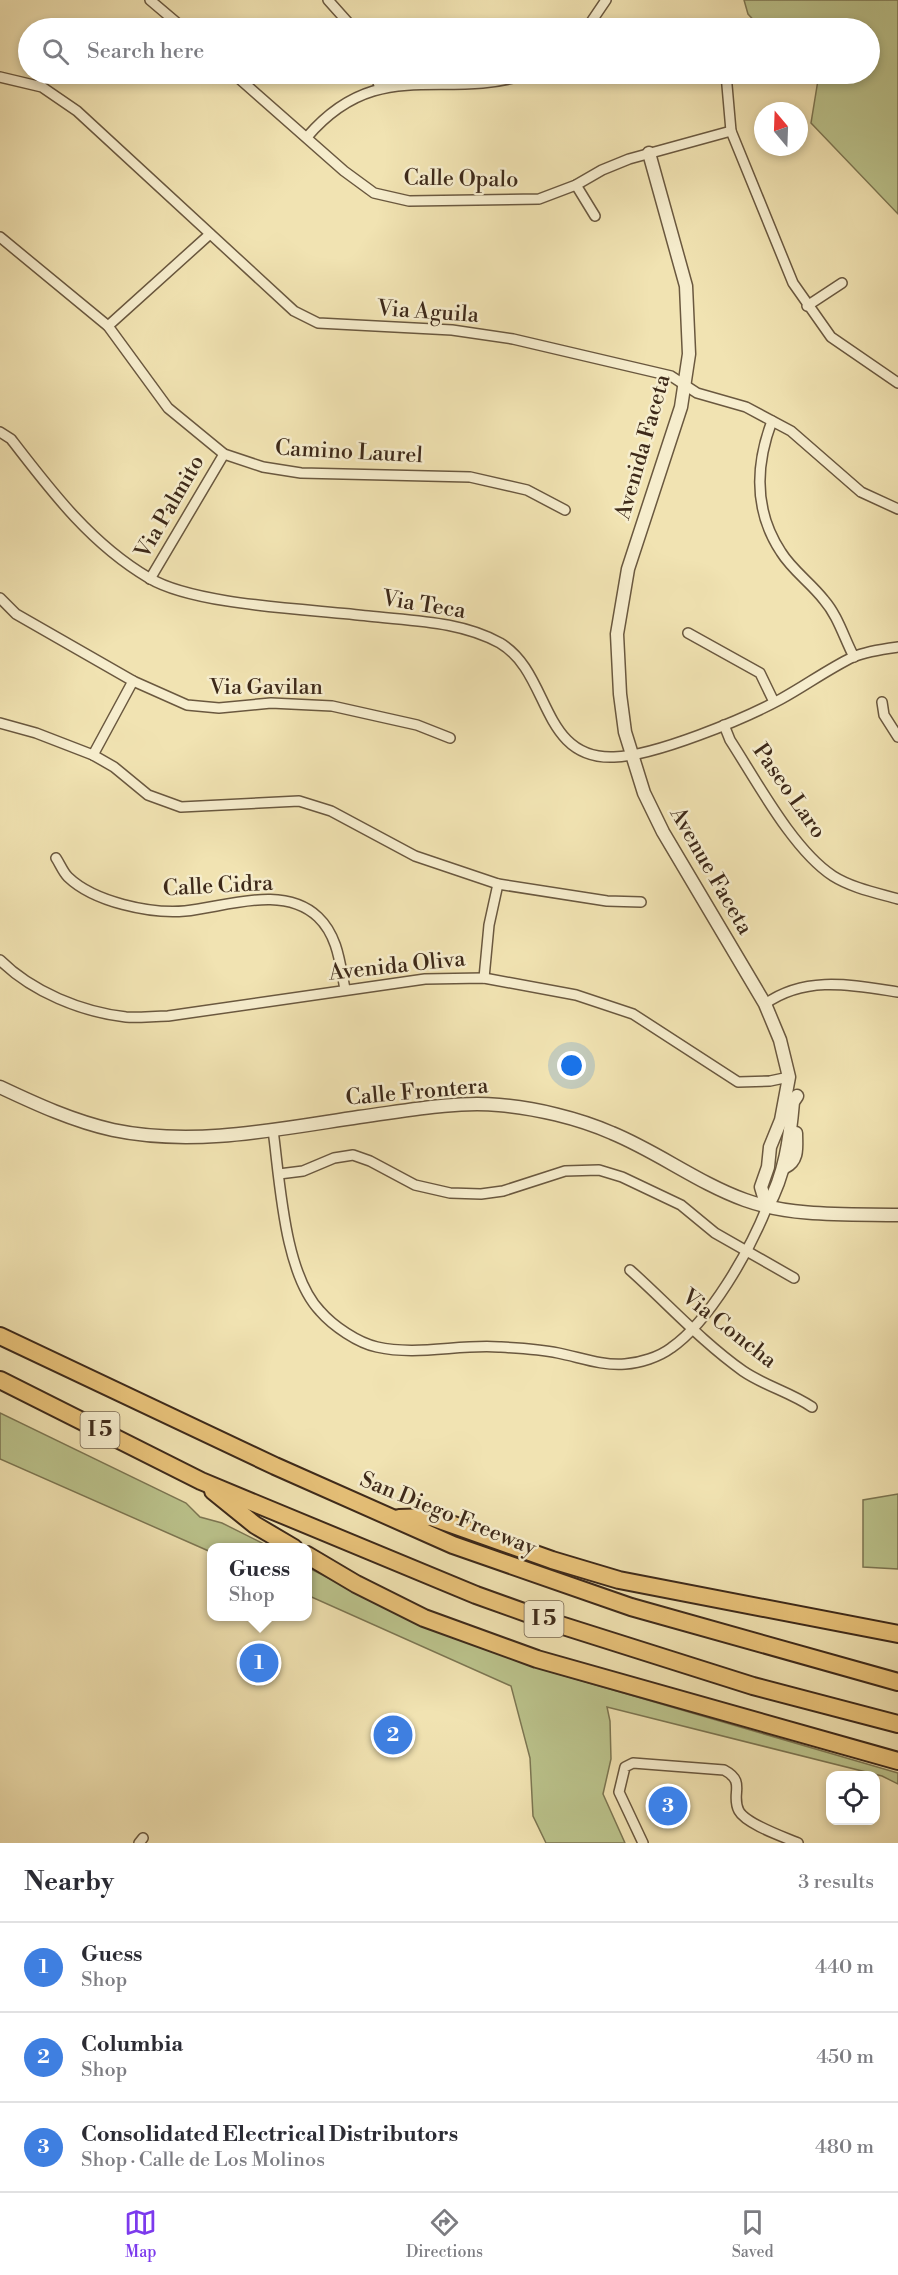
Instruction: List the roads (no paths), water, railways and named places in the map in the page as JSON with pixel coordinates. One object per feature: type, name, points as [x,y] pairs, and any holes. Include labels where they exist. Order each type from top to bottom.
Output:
[{"type":"highway","points":[[0,1326],[6,1339]]},
{"type":"highway","name":"San Diego Freeway","points":[[6,1339],[275,1467],[453,1545],[631,1607],[898,1682]]},
{"type":"highway","name":"I 5","points":[[0,1380],[201,1481],[404,1567],[554,1623],[753,1686],[898,1724]]},
{"type":"highway","points":[[201,1481],[255,1525],[286,1543]]},
{"type":"highway","points":[[395,1518],[431,1517],[619,1581],[898,1634]]},
{"type":"highway","points":[[312,1558],[356,1584],[424,1618],[537,1659],[898,1761]]},
{"type":"street","points":[[150,0],[171,18]]},
{"type":"street","points":[[328,0],[344,18]]},
{"type":"street","points":[[594,18],[606,0]]},
{"type":"street","name":"Via Aguila","points":[[0,77],[18,81]]},
{"type":"street","name":"Via Aguila","points":[[29,84],[42,87],[78,111],[294,311],[318,323],[452,330],[513,339],[671,376],[697,393],[746,407],[791,431],[861,492],[898,509]]},
{"type":"street","name":"Calle Opalo","points":[[246,84],[344,171],[374,193],[409,201],[539,199],[576,185],[602,170],[650,153],[731,131]]},
{"type":"street","points":[[379,84],[380,88]]},
{"type":"street","points":[[307,137],[347,100],[380,88],[414,84]]},
{"type":"street","points":[[727,84],[731,131],[793,283],[831,337],[898,383]]},
{"type":"street","name":"Avenida Faceta","points":[[632,754],[620,694],[617,634],[628,569],[686,386],[689,354],[686,286],[650,153]]},
{"type":"street","points":[[576,185],[595,216]]},
{"type":"street","points":[[108,326],[210,234]]},
{"type":"street","name":"Camino Laurel","points":[[0,237],[108,326],[168,408],[224,454],[263,467],[301,473],[470,477],[527,490],[565,510]]},
{"type":"street","points":[[807,306],[842,283]]},
{"type":"street","points":[[772,421],[759,468],[761,506],[770,532],[782,554],[825,601],[854,657]]},
{"type":"street","name":"Via Teca","points":[[0,432],[10,439],[74,517],[105,548],[150,579],[184,592],[232,600],[454,625],[501,644],[533,680],[557,730],[576,749],[600,757],[632,754],[724,725],[774,702],[854,657],[898,646]]},
{"type":"street","name":"Via Palmito","points":[[150,579],[224,454]]},
{"type":"street","name":"Via Gavilan","points":[[0,598],[16,614],[133,681],[187,705],[219,708],[271,703],[332,706],[417,725],[450,738]]},
{"type":"street","points":[[688,633],[760,673],[774,702]]},
{"type":"street","points":[[93,755],[133,681]]},
{"type":"street","points":[[882,702],[884,715],[898,737]]},
{"type":"street","points":[[0,723],[36,733],[93,755],[114,767],[148,795],[181,807],[299,801],[331,811],[415,856],[498,884],[607,901],[640,902]]},
{"type":"street","name":"Paseo Laro","points":[[724,725],[730,740],[800,846],[833,875],[869,891],[898,899]]},
{"type":"street","name":"Avenue Faceta","points":[[632,754],[644,793],[663,832],[765,1004]]},
{"type":"street","name":"Calle Cidra","points":[[56,858],[67,877],[93,895],[135,908],[183,911],[264,900],[292,902],[318,917],[337,945],[345,989]]},
{"type":"street","points":[[484,978],[489,925],[498,884]]},
{"type":"street","name":"Avenida Oliva","points":[[0,960],[40,990],[88,1009],[126,1017],[168,1016],[425,979],[484,978],[576,995],[633,1014],[738,1082],[770,1081],[789,1077]]},
{"type":"street","points":[[273,1130],[292,1259],[307,1295],[320,1312],[337,1326],[374,1347],[394,1350],[496,1346],[556,1352],[624,1365],[643,1361],[670,1349],[692,1330],[748,1250],[776,1190],[792,1137],[793,1102],[797,1096],[789,1077],[780,1040],[765,1004],[775,997],[818,983],[898,992]]},
{"type":"street","points":[[767,1207],[761,1186],[767,1159],[781,1120],[789,1077]]},
{"type":"street","name":"Calle Frontera","points":[[0,1087],[46,1109],[113,1130],[162,1136],[273,1130],[426,1108],[498,1105],[554,1115],[612,1132],[703,1183],[767,1207],[826,1214],[898,1215]]},
{"type":"street","points":[[775,1135],[792,1137]]},
{"type":"street","points":[[279,1174],[303,1171],[334,1158],[353,1155],[370,1161],[415,1185],[450,1193],[481,1194],[502,1191],[565,1171],[599,1170],[622,1177],[681,1205],[715,1233],[794,1278]]},
{"type":"street","points":[[767,1159],[782,1167]]},
{"type":"street","name":"Via Concha","points":[[630,1270],[692,1330],[745,1372],[769,1386],[797,1397],[812,1407]]},
{"type":"street","points":[[642,1843],[620,1792],[625,1767],[633,1763],[724,1770],[733,1774],[737,1783],[736,1801],[740,1813],[749,1821],[798,1843]]},
{"type":"place","name":"Guess","points":[[259,1663]]},
{"type":"place","name":"Columbia","points":[[393,1735]]},
{"type":"place","name":"Consolidated Electrical Distributors","points":[[668,1806]]}]
